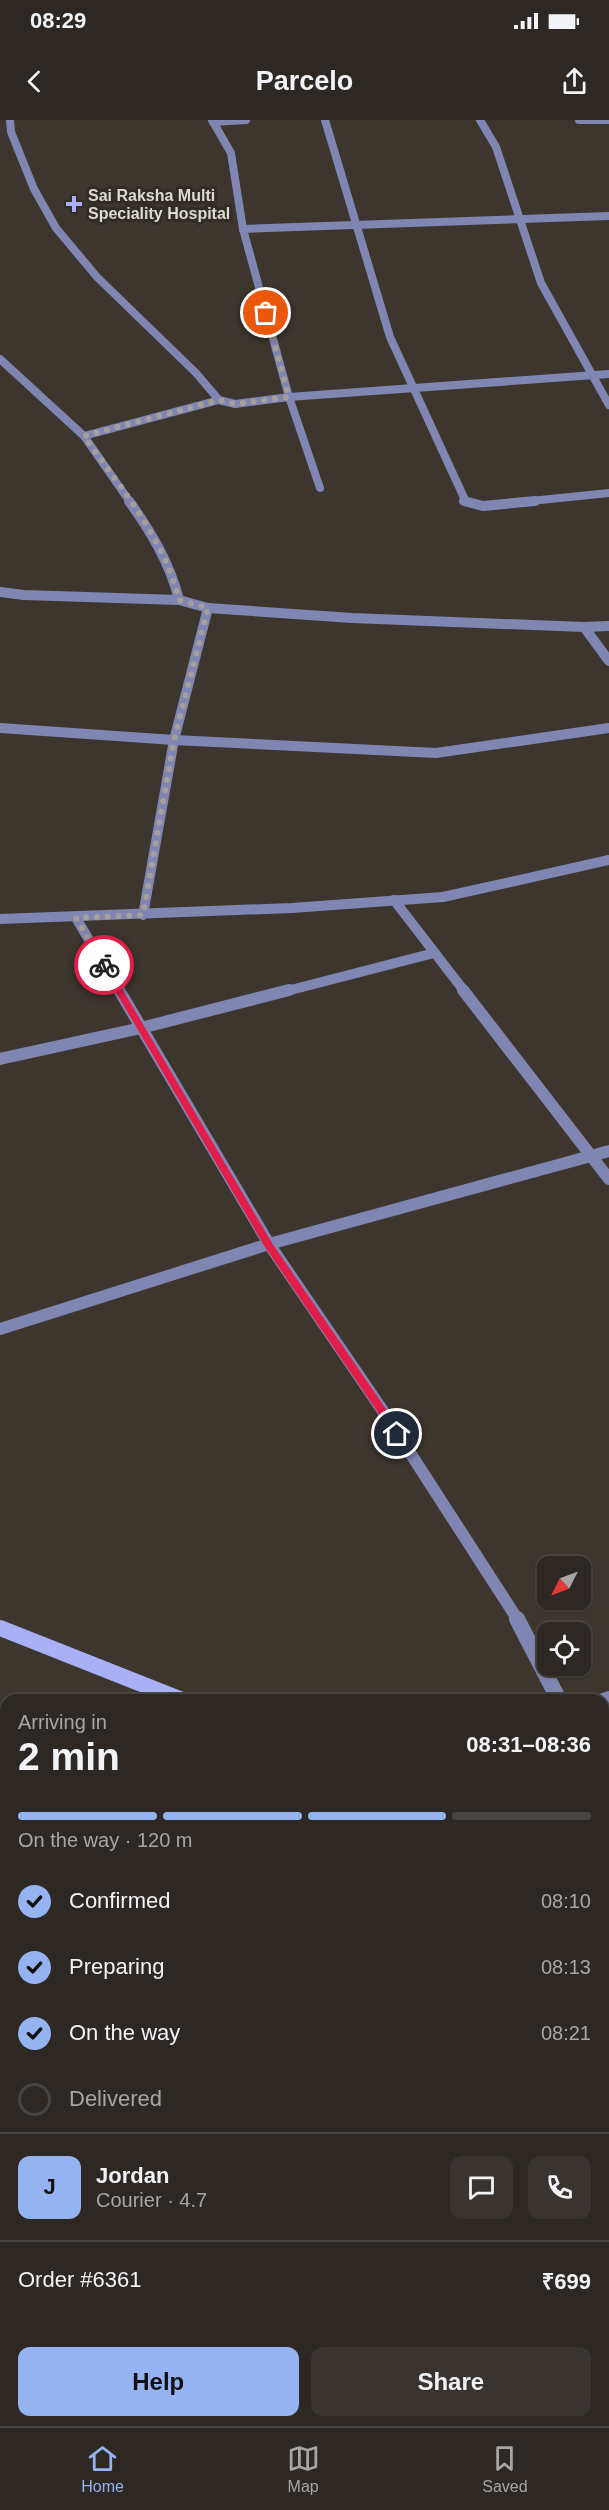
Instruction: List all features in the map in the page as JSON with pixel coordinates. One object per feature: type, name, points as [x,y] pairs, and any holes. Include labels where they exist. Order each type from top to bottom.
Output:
[{"type":"street","points":[[10,120],[12,132],[34,189],[56,228],[97,277],[196,374],[219,400]]},
{"type":"street","points":[[246,120],[213,121],[231,153],[243,229],[289,397],[321,488]]},
{"type":"street","points":[[325,120],[390,337],[465,502],[483,506],[609,493]]},
{"type":"street","points":[[480,120],[496,147],[522,219],[541,283],[609,405]]},
{"type":"street","points":[[579,120],[609,120]]},
{"type":"street","points":[[243,229],[609,216]]},
{"type":"street","points":[[0,359],[84,436],[152,533],[174,579],[179,600]]},
{"type":"street","points":[[84,436],[219,400],[235,404],[289,397],[414,390],[609,374]]},
{"type":"street","points":[[0,592],[24,595],[179,600],[208,608],[352,618],[609,626]]},
{"type":"street","points":[[143,915],[174,740],[208,608]]},
{"type":"street","points":[[584,627],[609,661]]},
{"type":"street","points":[[0,728],[174,740],[436,753],[609,728]]},
{"type":"street","points":[[0,919],[143,915],[443,897],[609,860]]},
{"type":"street","points":[[394,900],[609,1179]]},
{"type":"street","points":[[76,918],[269,1244],[385,1414],[524,1628],[556,1694]]},
{"type":"street","points":[[0,1059],[141,1028],[434,953]]},
{"type":"street","points":[[0,1329],[269,1244],[609,1150]]},
{"type":"street","points":[[0,1628],[167,1694]]},
{"type":"way so far","points":[[104,965],[76,918],[143,915],[174,740],[208,608],[179,600],[174,579],[152,533],[84,436],[219,400],[235,404],[289,397],[266,313]]},
{"type":"place","name":"Sai Raksha Multi Speciality Hospital","points":[[74,204]]},
{"type":"route","points":[[104,965],[269,1244],[397,1434]]}]
